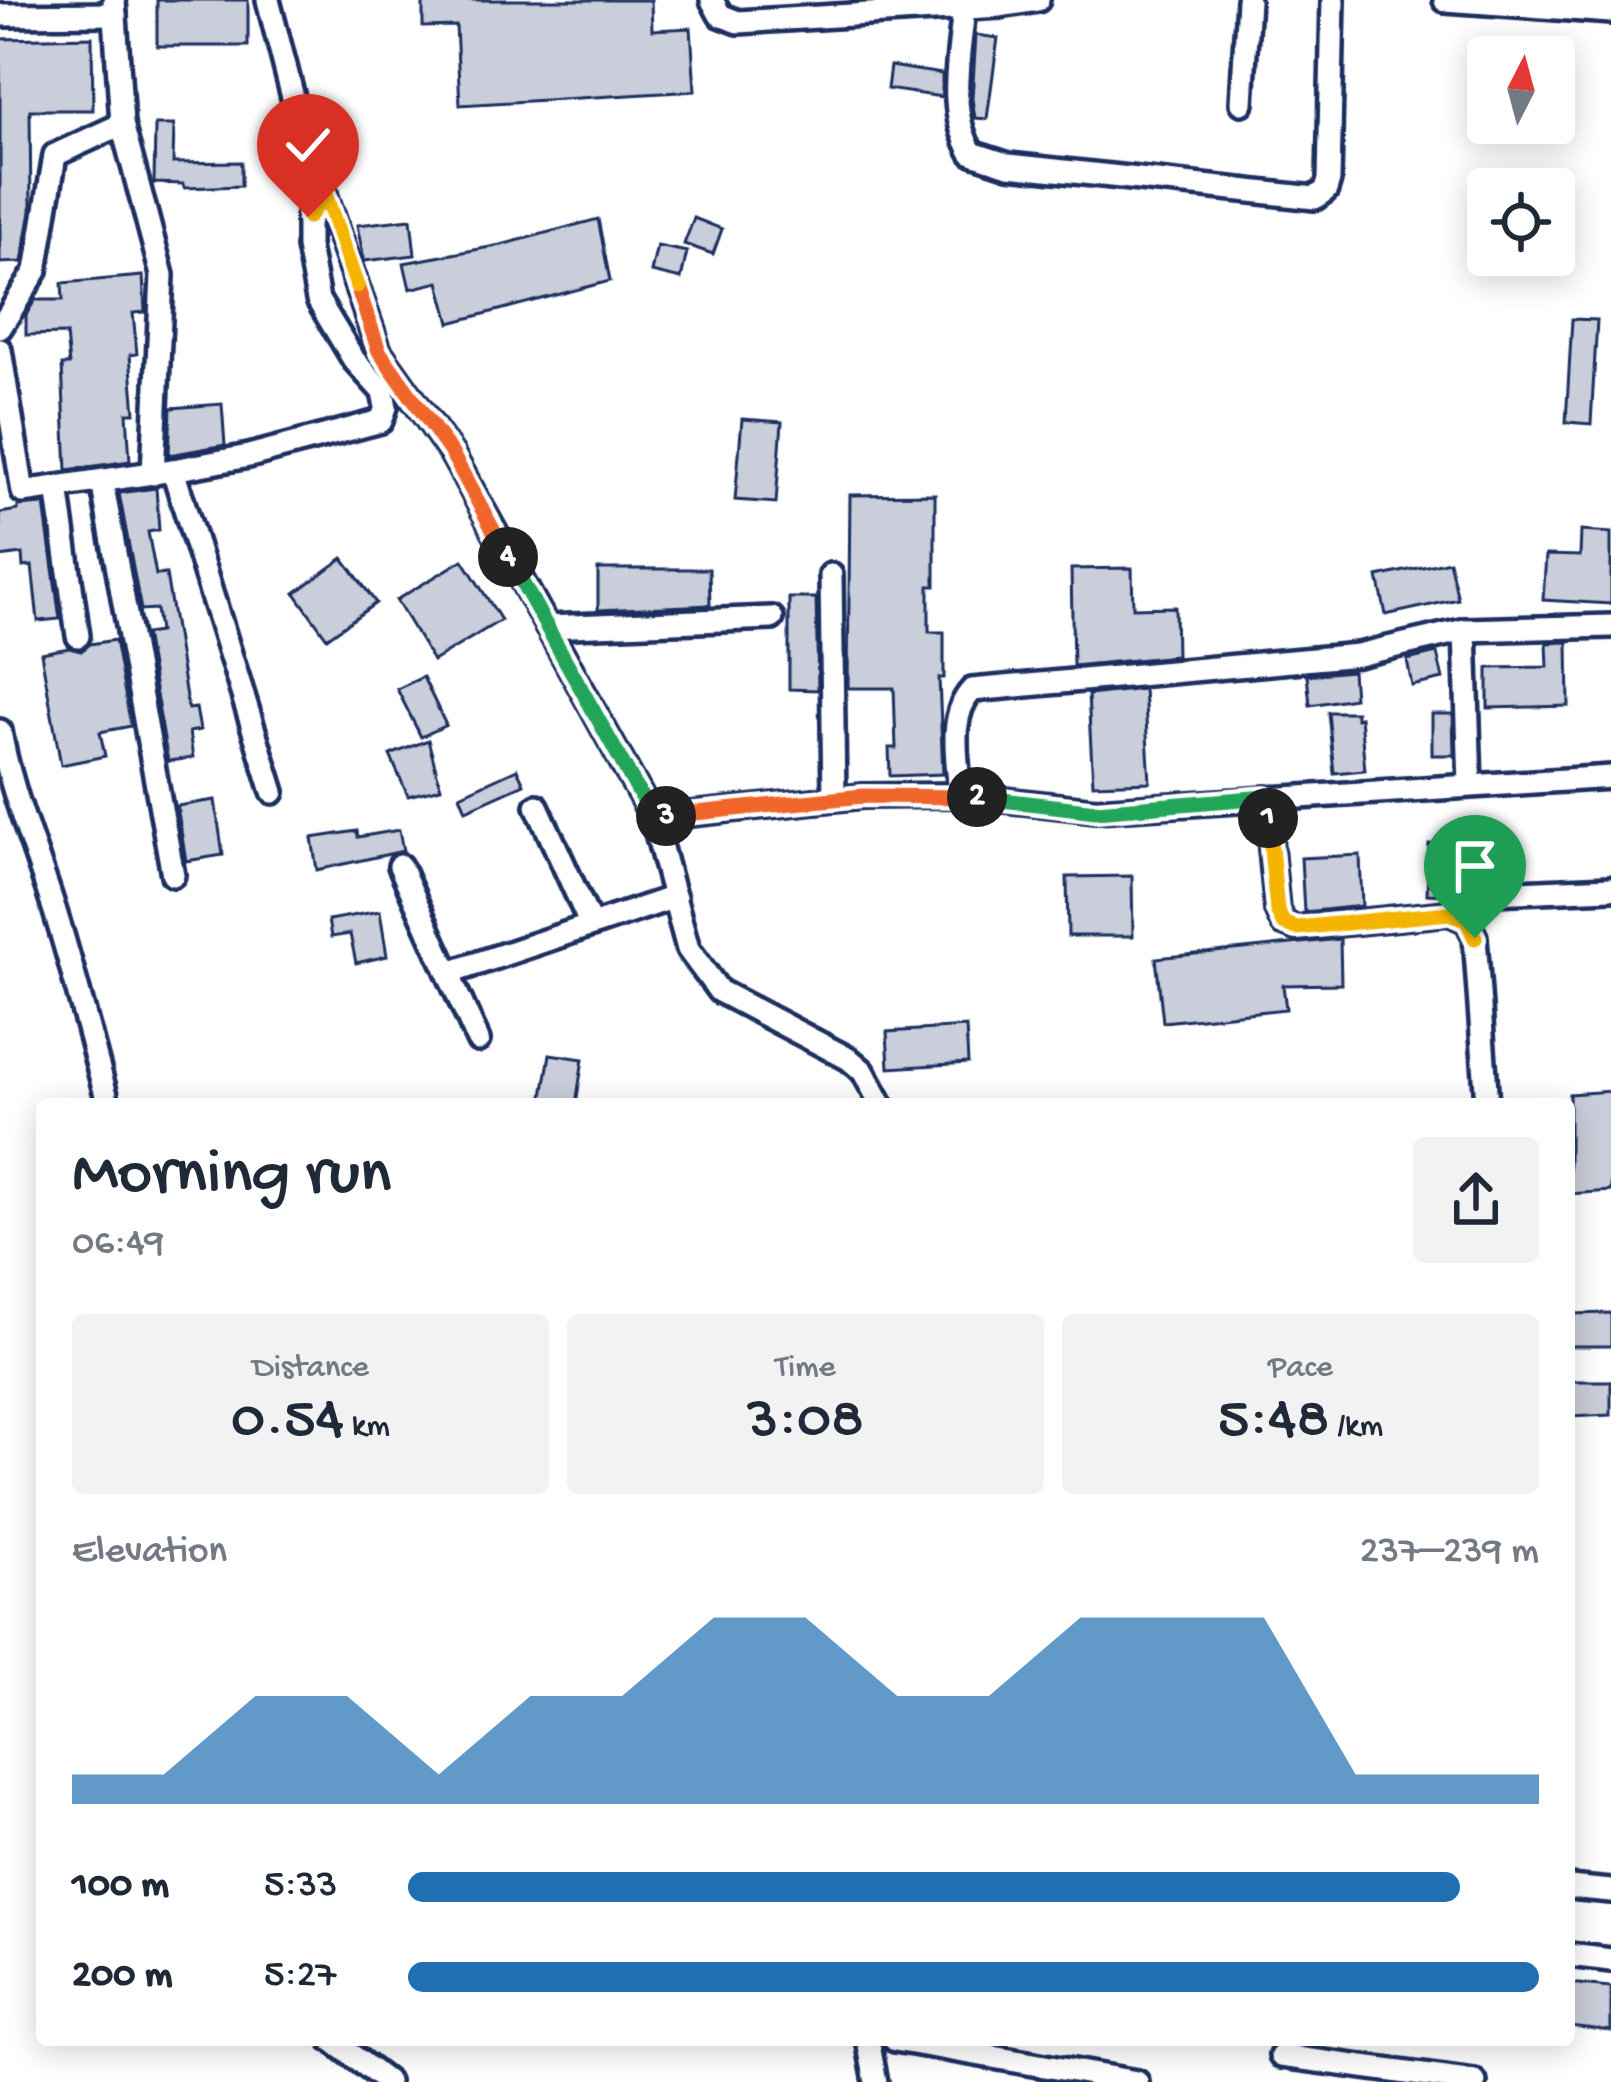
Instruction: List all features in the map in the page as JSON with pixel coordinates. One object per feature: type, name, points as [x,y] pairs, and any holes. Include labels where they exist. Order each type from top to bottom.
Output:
[{"type":"street","points":[[268,0],[297,113],[379,351],[452,454],[653,818],[688,949],[719,991],[849,1059],[878,1098]]},
{"type":"street","points":[[712,0],[720,15],[738,22],[1038,0]]},
{"type":"street","points":[[1242,104],[1248,0]]},
{"type":"street","points":[[964,7],[957,112],[972,153],[1009,165],[1306,198],[1321,195],[1329,180],[1334,0]]},
{"type":"street","points":[[1445,0],[1611,12]]},
{"type":"street","points":[[0,15],[114,7],[122,124],[162,275],[163,472],[273,792]]},
{"type":"street","points":[[0,328],[36,271],[55,154],[122,124]]},
{"type":"street","points":[[0,496],[249,456],[381,421],[386,407],[382,392],[354,360],[318,300],[308,217],[325,194]]},
{"type":"street","points":[[0,350],[8,444],[23,492]]},
{"type":"street","points":[[102,481],[172,875]]},
{"type":"street","points":[[57,487],[79,636]]},
{"type":"street","points":[[831,575],[834,799]]},
{"type":"street","points":[[547,626],[772,618]]},
{"type":"street","points":[[959,795],[956,719],[961,702],[972,690],[1358,655],[1465,630],[1611,626]]},
{"type":"street","points":[[1465,630],[1470,785]]},
{"type":"street","points":[[0,731],[14,794],[58,919],[106,1095]]},
{"type":"street","points":[[653,818],[834,799],[959,795],[1096,811],[1611,776]]},
{"type":"street","points":[[1266,797],[1277,910],[1283,923],[1296,928],[1449,913],[1467,921],[1475,938],[1487,1098]]},
{"type":"street","points":[[537,806],[591,925]]},
{"type":"street","points":[[400,866],[478,1040]]},
{"type":"street","points":[[1493,893],[1611,888]]},
{"type":"street","points":[[449,973],[675,897]]},
{"type":"street","points":[[1575,1888],[1611,1891]]},
{"type":"street","points":[[1575,1956],[1611,1960]]},
{"type":"street","points":[[339,2046],[380,2080]]},
{"type":"street","points":[[869,2046],[876,2082]]},
{"type":"street","points":[[930,2046],[1137,2082]]},
{"type":"street","points":[[1281,2056],[1475,2082]]},
{"type":"building","points":[[157,0],[248,0],[248,46],[157,46]]},
{"type":"building","points":[[423,0],[651,0],[652,30],[691,28],[695,91],[460,105],[456,26],[423,27]]},
{"type":"building","points":[[976,35],[998,38],[987,119],[975,118],[972,99]]},
{"type":"building","points":[[92,37],[93,110],[30,110],[31,211],[22,262],[0,263],[0,39]]},
{"type":"building","points":[[890,66],[942,74],[942,97],[887,89]]},
{"type":"building","points":[[155,125],[174,125],[173,163],[241,162],[241,186],[184,188],[183,184],[154,183]]},
{"type":"building","points":[[694,218],[722,229],[713,254],[684,244]]},
{"type":"building","points":[[411,219],[415,255],[364,261],[357,225]]},
{"type":"building","points":[[598,219],[610,281],[450,323],[439,282],[410,289],[404,263],[501,245]]},
{"type":"building","points":[[657,246],[687,252],[681,279],[651,272]]},
{"type":"building","points":[[143,276],[145,312],[133,313],[137,354],[130,355],[135,413],[127,413],[130,461],[67,470],[62,365],[69,365],[66,334],[26,335],[26,315],[35,300],[63,300],[62,283]]},
{"type":"building","points":[[1572,319],[1597,320],[1591,424],[1566,422]]},
{"type":"building","points":[[222,404],[225,445],[169,455],[171,408]]},
{"type":"building","points":[[742,419],[782,422],[776,503],[735,500]]},
{"type":"building","points":[[156,488],[159,530],[148,532],[156,575],[166,574],[188,709],[196,708],[200,730],[189,732],[193,758],[168,761],[145,634],[159,632],[156,609],[141,610],[119,493]]},
{"type":"building","points":[[935,494],[935,586],[929,586],[929,632],[944,632],[944,678],[939,678],[943,774],[890,776],[889,748],[896,748],[894,688],[848,688],[850,495]]},
{"type":"building","points":[[44,504],[60,619],[38,621],[32,566],[23,567],[22,554],[0,557],[0,513]]},
{"type":"building","points":[[1581,531],[1611,533],[1611,604],[1543,600],[1546,555],[1580,556]]},
{"type":"building","points":[[343,558],[376,603],[327,638],[295,593]]},
{"type":"building","points":[[463,560],[501,620],[433,661],[396,600]]},
{"type":"building","points":[[1449,561],[1458,599],[1386,615],[1378,577]]},
{"type":"building","points":[[1132,568],[1133,608],[1175,607],[1176,656],[1073,666],[1071,569]]},
{"type":"building","points":[[598,569],[709,569],[710,605],[598,610]]},
{"type":"building","points":[[789,598],[816,598],[818,690],[789,689]]},
{"type":"building","points":[[115,640],[131,726],[100,732],[105,756],[61,765],[41,653],[81,651],[90,644]]},
{"type":"building","points":[[1568,642],[1569,706],[1488,708],[1488,668],[1548,667],[1547,643]]},
{"type":"building","points":[[1437,653],[1443,679],[1412,686],[1407,660]]},
{"type":"building","points":[[1352,671],[1354,698],[1310,705],[1307,675]]},
{"type":"building","points":[[423,677],[446,725],[421,737],[397,689]]},
{"type":"building","points":[[1144,689],[1150,782],[1093,784],[1088,695]]},
{"type":"building","points":[[1328,712],[1356,712],[1356,718],[1360,717],[1365,770],[1334,773]]},
{"type":"building","points":[[1432,714],[1453,714],[1454,755],[1432,755]]},
{"type":"building","points":[[428,740],[441,788],[408,796],[390,755]]},
{"type":"building","points":[[517,769],[524,784],[466,810],[460,795]]},
{"type":"building","points":[[215,800],[223,855],[186,861],[177,806]]},
{"type":"building","points":[[399,830],[403,851],[317,870],[312,838]]},
{"type":"building","points":[[1429,844],[1459,846],[1457,895],[1427,894]]},
{"type":"building","points":[[1360,855],[1362,906],[1304,912],[1301,858]]},
{"type":"building","points":[[1132,876],[1133,936],[1068,936],[1067,877]]},
{"type":"building","points":[[380,911],[387,956],[356,963],[350,934],[331,937],[328,920]]},
{"type":"building","points":[[1340,939],[1341,984],[1283,985],[1286,1009],[1163,1022],[1156,958]]},
{"type":"building","points":[[966,1027],[968,1063],[889,1068],[887,1032]]},
{"type":"building","points":[[550,1054],[583,1059],[577,1098],[543,1098]]},
{"type":"building","points":[[1611,1091],[1611,1191],[1575,1194],[1575,1098],[1569,1094]]},
{"type":"building","points":[[1611,1313],[1611,1346],[1575,1346],[1575,1314]]},
{"type":"building","points":[[1575,1381],[1611,1381],[1611,1415],[1575,1417]]},
{"type":"building","points":[[1575,1984],[1611,1987],[1611,2031],[1575,2027]]},
{"type":"route","points":[[308,217],[325,194],[379,351],[452,454],[653,818],[863,796],[959,795],[1096,811],[1266,797],[1277,910],[1283,923],[1296,928],[1449,913],[1467,921],[1475,938]]}]
